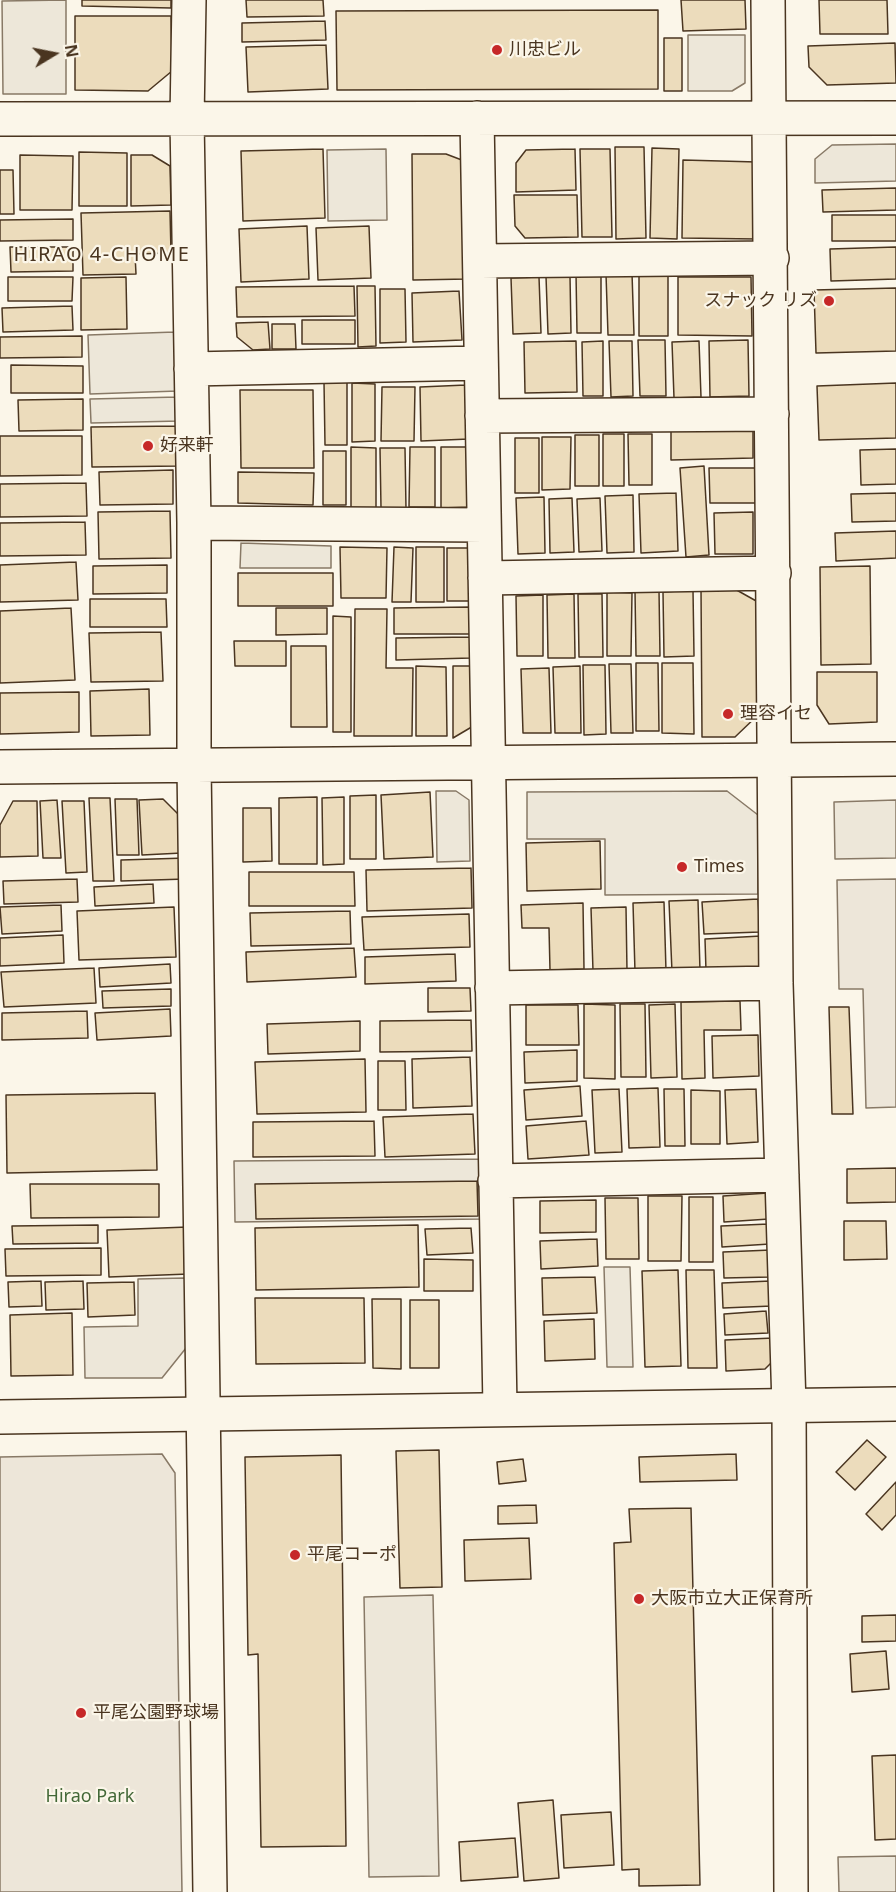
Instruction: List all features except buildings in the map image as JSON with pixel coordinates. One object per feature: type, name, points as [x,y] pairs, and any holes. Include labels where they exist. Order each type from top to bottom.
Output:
[{"type":"street","points":[[189,0],[187,120],[194,523],[194,766],[210,1892]]},
{"type":"street","points":[[768,0],[772,258],[776,983],[789,1406],[790,1892]]},
{"type":"street","points":[[477,118],[500,1408]]},
{"type":"street","points":[[0,119],[896,118]]},
{"type":"street","points":[[480,261],[772,258]]},
{"type":"street","points":[[191,369],[481,363]]},
{"type":"street","points":[[482,416],[772,414]]},
{"type":"street","points":[[194,523],[484,525]]},
{"type":"street","points":[[485,578],[774,573]]},
{"type":"street","points":[[0,767],[896,759]]},
{"type":"street","points":[[492,988],[776,983]]},
{"type":"street","points":[[495,1181],[782,1175]]},
{"type":"street","points":[[0,1417],[896,1404]]},
{"type":"green space","points":[[896,879],[896,1107],[866,1108],[863,989],[839,989],[837,880]]},
{"type":"green space","name":"Hirao Park","points":[[162,1454],[175,1473],[182,1892],[0,1892],[0,1457]]},
{"type":"shaded area","points":[[66,0],[66,94],[3,94],[2,1]]},
{"type":"shaded area","points":[[688,35],[745,35],[745,83],[732,91],[688,91]]},
{"type":"shaded area","points":[[896,144],[896,181],[815,183],[815,159],[832,145]]},
{"type":"shaded area","points":[[386,149],[387,220],[328,221],[327,150]]},
{"type":"shaded area","points":[[175,332],[178,391],[90,394],[88,335]]},
{"type":"shaded area","points":[[179,397],[180,421],[91,423],[90,399]]},
{"type":"shaded area","points":[[241,543],[331,546],[331,568],[240,568]]},
{"type":"shaded area","points":[[436,791],[456,791],[469,800],[470,861],[437,862]]},
{"type":"shaded area","name":"Times","points":[[727,791],[758,815],[758,894],[605,895],[605,839],[527,839],[527,792]]},
{"type":"shaded area","points":[[896,800],[896,858],[835,859],[834,802]]},
{"type":"shaded area","points":[[481,1159],[482,1219],[235,1222],[234,1161]]},
{"type":"shaded area","points":[[604,1267],[630,1267],[633,1367],[607,1367]]},
{"type":"shaded area","points":[[185,1278],[186,1348],[162,1378],[85,1378],[84,1327],[138,1326],[138,1279]]},
{"type":"shaded area","points":[[433,1595],[439,1876],[369,1877],[364,1597]]},
{"type":"shaded area","points":[[896,1856],[896,1892],[839,1892],[838,1857]]},
{"type":"place","name":"川忠ビル","points":[[497,50]]},
{"type":"place","name":"スナック リズ","points":[[829,301]]},
{"type":"place","name":"好来軒","points":[[148,446]]},
{"type":"place","name":"理容イセ","points":[[728,714]]},
{"type":"place","name":"Times","points":[[682,867]]},
{"type":"place","name":"平尾コーポ","points":[[295,1555]]},
{"type":"place","name":"大阪市立大正保育所","points":[[639,1599]]},
{"type":"place","name":"平尾公園野球場","points":[[81,1713]]},
{"type":"district","name":"HIRAO 4-CHOME","points":[[102,255]]}]
